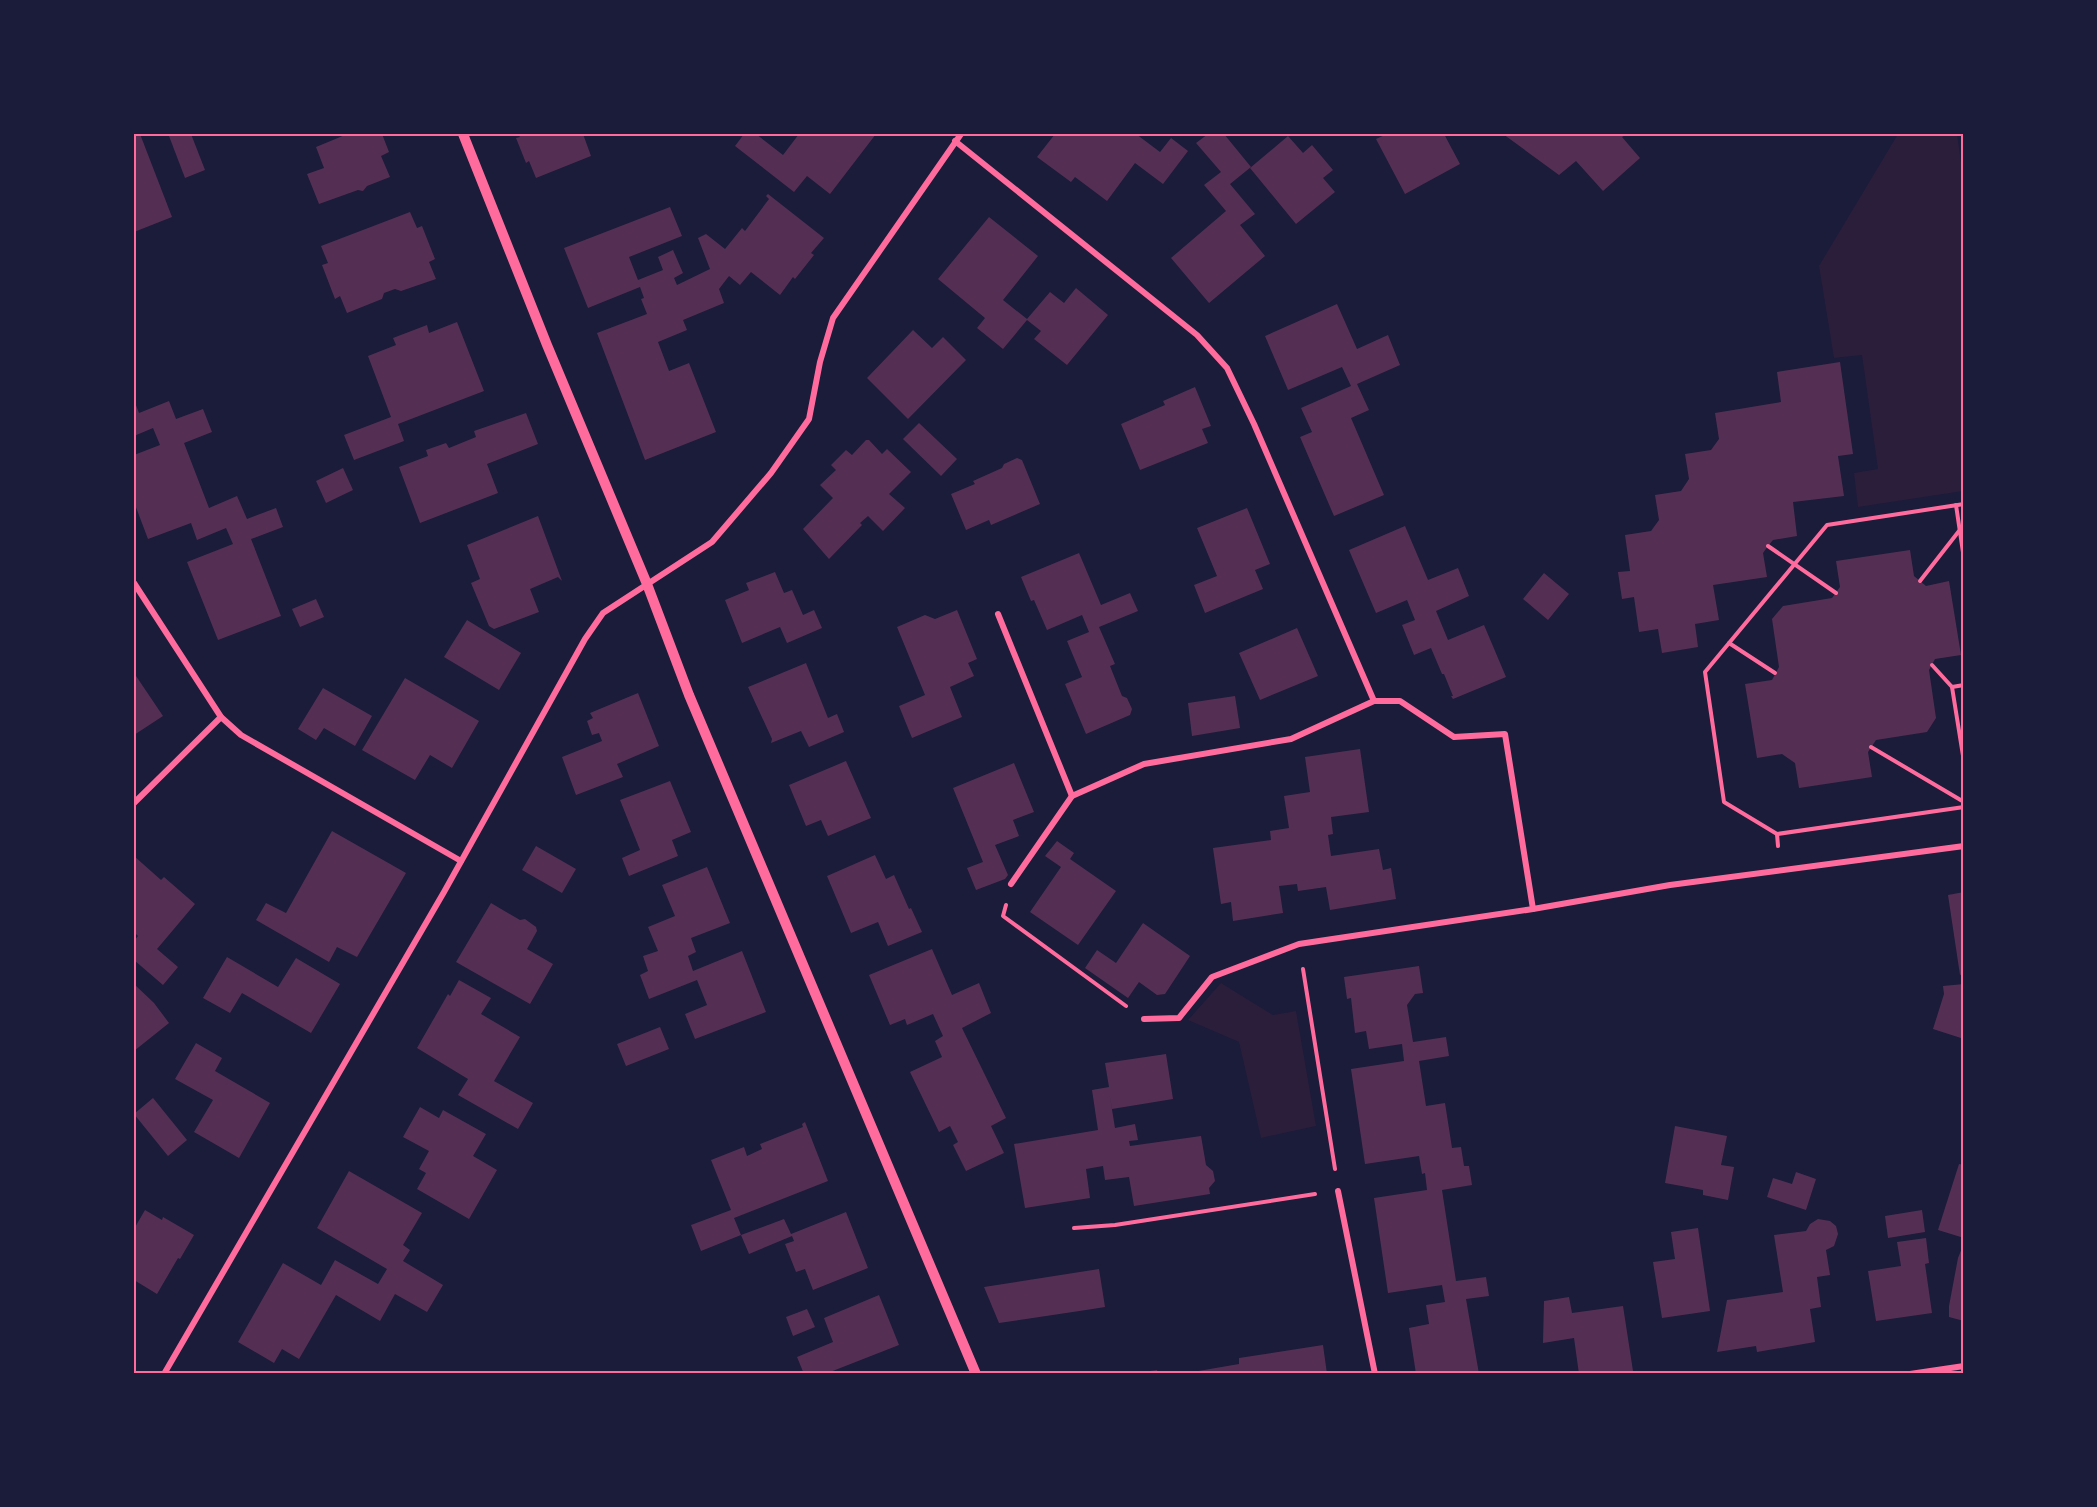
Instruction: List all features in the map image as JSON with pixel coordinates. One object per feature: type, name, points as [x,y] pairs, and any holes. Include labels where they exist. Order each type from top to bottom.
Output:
[{"type":"street","points":[[463,134],[547,345],[647,584],[689,695],[976,1374]]},
{"type":"street","points":[[164,1374],[461,861],[585,639],[603,613],[712,542],[771,473],[809,419],[820,362],[833,318],[961,134]]},
{"type":"street","points":[[955,141],[1197,335],[1227,368],[1254,424],[1374,701]]},
{"type":"street","points":[[134,584],[220,717],[241,735],[461,861]]},
{"type":"street","points":[[998,614],[1072,796]]},
{"type":"street","points":[[1011,884],[1072,796],[1143,764],[1291,739],[1374,701],[1400,701],[1454,737],[1505,734],[1533,909]]},
{"type":"street","points":[[134,803],[220,717]]},
{"type":"street","points":[[1144,1019],[1179,1018],[1212,977],[1299,944],[1533,909],[1670,885],[1964,846]]},
{"type":"street","points":[[1338,1191],[1375,1374]]},
{"type":"street","points":[[1910,1374],[1964,1366]]},
{"type":"path","points":[[1964,504],[1827,525],[1705,672],[1724,802],[1778,834],[1964,807]]},
{"type":"path","points":[[1956,505],[1964,559]]},
{"type":"path","points":[[1920,581],[1959,531]]},
{"type":"path","points":[[1768,546],[1836,593]]},
{"type":"path","points":[[1729,643],[1775,674]]},
{"type":"path","points":[[1932,665],[1952,687],[1964,762]]},
{"type":"path","points":[[1952,687],[1964,685]]},
{"type":"path","points":[[1871,747],[1964,802]]},
{"type":"path","points":[[1778,834],[1780,871]]},
{"type":"path","points":[[1011,884],[1003,916],[1144,1019]]},
{"type":"path","points":[[1074,1228],[1115,1225],[1338,1191],[1299,944]]},
{"type":"shaded area","points":[[1898,134],[1957,134],[1964,183],[1963,491],[1858,507],[1854,473],[1878,469],[1862,355],[1834,358],[1819,266]]},
{"type":"shaded area","points":[[1221,983],[1273,1015],[1296,1011],[1316,1126],[1261,1138],[1239,1042],[1188,1020]]},
{"type":"building","points":[[134,134],[140,134],[172,217],[134,232]]},
{"type":"building","points":[[191,134],[205,170],[185,178],[169,136]]},
{"type":"building","points":[[344,134],[382,134],[389,152],[381,156],[390,177],[367,186],[363,191],[358,190],[319,204],[307,174],[324,168],[316,147]]},
{"type":"building","points":[[518,134],[583,134],[591,156],[536,178],[529,161],[526,163],[516,138],[520,137]]},
{"type":"building","points":[[744,134],[756,134],[783,155],[799,134],[876,134],[830,194],[807,176],[794,192],[735,146]]},
{"type":"building","points":[[1055,134],[1136,134],[1160,152],[1171,138],[1188,151],[1163,184],[1135,163],[1107,201],[1075,177],[1071,182],[1037,157]]},
{"type":"building","points":[[1208,134],[1224,134],[1251,167],[1230,184],[1255,214],[1240,225],[1265,256],[1209,303],[1171,258],[1226,211],[1204,185],[1221,172],[1196,143]]},
{"type":"building","points":[[1387,134],[1444,134],[1460,164],[1405,194],[1376,139]]},
{"type":"building","points":[[1503,134],[1627,134],[1622,137],[1640,158],[1603,191],[1576,161],[1559,175]]},
{"type":"building","points":[[1288,136],[1303,153],[1312,145],[1333,170],[1323,178],[1335,192],[1296,224],[1250,168]]},
{"type":"building","points":[[768,194],[824,238],[811,253],[814,255],[780,295],[751,272],[740,285],[729,276],[719,289],[724,303],[683,320],[687,330],[658,342],[669,371],[689,363],[716,432],[645,460],[597,333],[647,314],[641,299],[644,298],[640,287],[588,308],[564,248],[670,207],[682,236],[629,257],[638,280],[663,270],[658,257],[673,250],[683,273],[674,278],[677,285],[710,269],[698,238],[706,234],[725,249],[742,228],[745,231],[769,199],[766,196]]},
{"type":"building","points":[[410,212],[417,228],[422,226],[435,259],[429,262],[436,279],[401,291],[395,289],[384,293],[382,299],[347,313],[340,296],[335,299],[322,265],[328,263],[321,246]]},
{"type":"building","points":[[989,217],[1038,256],[1003,300],[1027,319],[1050,292],[1064,303],[1076,288],[1108,315],[1067,365],[1034,339],[1041,331],[1027,320],[1003,349],[977,328],[985,318],[938,279]]},
{"type":"building","points":[[1337,304],[1357,349],[1388,335],[1400,365],[1357,384],[1369,410],[1351,418],[1384,495],[1334,516],[1300,437],[1312,432],[1301,408],[1351,386],[1342,367],[1288,390],[1265,336]]},
{"type":"building","points":[[457,322],[484,391],[398,424],[404,441],[354,460],[344,435],[391,417],[368,356],[396,345],[393,338],[427,325],[429,333]]},
{"type":"building","points":[[913,330],[932,348],[943,337],[966,360],[908,419],[867,378]]},
{"type":"building","points":[[1840,362],[1853,454],[1838,456],[1844,496],[1793,502],[1797,536],[1773,540],[1768,546],[1763,553],[1767,577],[1713,585],[1719,620],[1695,624],[1698,647],[1662,653],[1658,629],[1639,632],[1634,597],[1622,599],[1618,572],[1630,571],[1625,535],[1651,531],[1659,520],[1655,495],[1681,491],[1689,479],[1685,454],[1711,450],[1719,439],[1715,413],[1781,402],[1777,372]]},
{"type":"building","points":[[1195,387],[1211,426],[1202,429],[1208,443],[1140,470],[1121,424],[1165,405],[1163,401]]},
{"type":"building","points":[[134,400],[139,413],[169,401],[176,419],[203,409],[212,432],[184,443],[209,508],[237,496],[247,519],[276,508],[283,527],[251,539],[281,616],[218,640],[187,562],[233,544],[226,528],[197,540],[191,523],[148,539],[134,502],[134,455],[160,445],[153,428],[134,436]]},
{"type":"building","points":[[526,413],[538,444],[487,464],[498,493],[420,523],[399,467],[428,456],[426,450],[446,443],[449,448],[476,437],[474,431]]},
{"type":"building","points":[[919,423],[957,459],[941,476],[903,439]]},
{"type":"building","points":[[866,440],[869,440],[882,454],[887,449],[911,472],[889,494],[905,508],[883,531],[868,516],[829,559],[803,529],[833,498],[820,485],[836,470],[831,465],[846,450],[852,455]]},
{"type":"building","points":[[1017,458],[1022,460],[1040,504],[991,525],[989,520],[966,530],[951,494],[975,484],[973,481],[1002,468],[1004,464]]},
{"type":"building","points":[[343,468],[353,490],[326,503],[316,481]]},
{"type":"building","points":[[1247,508],[1270,564],[1255,570],[1263,589],[1205,613],[1194,585],[1217,576],[1197,528]]},
{"type":"building","points":[[538,516],[562,581],[558,577],[530,589],[539,612],[494,629],[489,626],[471,583],[480,579],[467,545]]},
{"type":"building","points":[[1405,526],[1428,580],[1458,568],[1469,596],[1436,611],[1448,640],[1484,625],[1506,677],[1453,699],[1431,648],[1414,655],[1402,625],[1415,620],[1407,600],[1376,613],[1349,550]]},
{"type":"building","points":[[1910,550],[1914,576],[1926,586],[1949,581],[1961,655],[1935,659],[1929,670],[1936,718],[1927,732],[1876,740],[1868,752],[1872,777],[1799,788],[1795,763],[1782,754],[1757,758],[1745,684],[1772,680],[1779,667],[1772,619],[1783,606],[1832,598],[1840,587],[1836,561]]},
{"type":"building","points":[[1079,553],[1101,605],[1130,593],[1138,611],[1099,627],[1115,664],[1110,666],[1122,696],[1127,698],[1132,709],[1130,715],[1086,734],[1065,684],[1082,677],[1067,641],[1089,632],[1082,615],[1047,630],[1021,577]]},
{"type":"building","points":[[775,572],[784,593],[792,590],[803,615],[814,610],[822,628],[787,643],[780,627],[742,643],[725,600],[749,590],[746,583]]},
{"type":"building","points":[[1544,573],[1569,594],[1548,620],[1523,599]]},
{"type":"building","points":[[316,599],[324,617],[300,627],[292,609]]},
{"type":"building","points":[[957,610],[977,659],[968,663],[974,676],[950,687],[962,717],[912,738],[899,706],[925,695],[897,627],[925,615],[935,619]]},
{"type":"building","points":[[467,620],[521,653],[499,690],[444,657]]},
{"type":"building","points":[[1297,628],[1318,676],[1260,700],[1239,653]]},
{"type":"building","points":[[806,663],[828,718],[837,714],[844,732],[809,747],[801,731],[771,743],[772,739],[748,687]]},
{"type":"building","points":[[134,673],[163,716],[134,735]]},
{"type":"building","points":[[405,678],[479,721],[452,768],[430,755],[415,780],[362,750]]},
{"type":"building","points":[[323,688],[372,716],[355,746],[324,728],[316,740],[298,729]]},
{"type":"building","points":[[638,693],[659,746],[617,764],[623,777],[576,795],[562,757],[602,741],[599,733],[592,735],[587,721],[593,718],[590,713]]},
{"type":"building","points":[[1235,696],[1240,728],[1192,736],[1188,703]]},
{"type":"building","points":[[1360,749],[1369,812],[1331,817],[1333,834],[1328,835],[1331,856],[1379,849],[1383,870],[1391,868],[1396,899],[1330,910],[1326,887],[1298,891],[1297,884],[1279,886],[1283,913],[1233,921],[1231,902],[1221,904],[1213,848],[1271,840],[1270,831],[1289,828],[1284,796],[1310,792],[1305,757]]},
{"type":"building","points":[[846,761],[871,818],[828,836],[821,820],[806,826],[789,785]]},
{"type":"building","points":[[1014,763],[1034,812],[1013,820],[1019,836],[995,845],[1008,875],[1005,879],[976,890],[967,868],[983,862],[953,788]]},
{"type":"building","points":[[670,781],[691,832],[672,840],[678,856],[629,876],[622,858],[640,850],[620,800]]},
{"type":"building","points":[[332,831],[406,873],[357,957],[337,947],[329,962],[256,920],[266,903],[286,913]]},
{"type":"building","points":[[1057,841],[1074,853],[1070,859],[1116,891],[1078,945],[1030,912],[1061,867],[1045,856]]},
{"type":"building","points":[[536,846],[576,869],[562,893],[522,870]]},
{"type":"building","points":[[875,855],[886,879],[894,875],[922,932],[888,946],[878,922],[851,933],[827,876]]},
{"type":"building","points":[[134,856],[161,880],[164,877],[195,904],[157,949],[178,967],[163,985],[134,960],[134,941],[138,936],[134,932]]},
{"type":"building","points":[[707,867],[730,923],[691,938],[696,952],[688,956],[693,971],[742,951],[766,1012],[695,1039],[685,1014],[707,1005],[697,980],[649,999],[640,975],[648,971],[643,956],[658,951],[648,927],[675,916],[662,885]]},
{"type":"building","points":[[1964,892],[1964,968],[1962,968],[1963,974],[1960,975],[1948,895]]},
{"type":"building","points":[[491,903],[520,920],[525,919],[536,927],[537,931],[527,949],[553,964],[530,1004],[456,962]]},
{"type":"building","points":[[1143,923],[1190,956],[1165,994],[1157,995],[1139,982],[1128,998],[1085,968],[1097,950],[1116,963]]},
{"type":"building","points":[[932,949],[952,995],[979,983],[991,1013],[962,1028],[1006,1118],[991,1126],[1004,1153],[966,1171],[953,1145],[958,1142],[950,1126],[939,1132],[910,1072],[942,1057],[935,1041],[943,1036],[933,1014],[907,1025],[905,1019],[890,1025],[869,975]]},
{"type":"building","points":[[227,957],[278,987],[296,958],[340,984],[311,1033],[242,993],[230,1013],[203,998]]},
{"type":"building","points":[[1419,966],[1423,993],[1415,994],[1407,1005],[1413,1042],[1446,1037],[1449,1056],[1419,1061],[1426,1106],[1445,1103],[1452,1148],[1461,1147],[1464,1166],[1469,1166],[1472,1185],[1442,1190],[1456,1281],[1486,1277],[1489,1296],[1466,1299],[1479,1374],[1416,1374],[1409,1328],[1429,1324],[1426,1305],[1445,1302],[1442,1285],[1388,1293],[1374,1198],[1427,1190],[1425,1173],[1422,1174],[1419,1156],[1365,1164],[1351,1069],[1404,1061],[1402,1044],[1369,1049],[1366,1031],[1355,1033],[1351,998],[1347,999],[1344,977]]},
{"type":"building","points":[[459,980],[491,998],[481,1014],[520,1037],[494,1081],[533,1103],[518,1129],[458,1095],[468,1079],[417,1048],[448,994],[450,996]]},
{"type":"building","points":[[134,984],[154,1003],[169,1023],[134,1051]]},
{"type":"building","points":[[1964,984],[1964,1039],[1933,1029],[1944,994],[1943,986]]},
{"type":"building","points":[[660,1027],[669,1049],[626,1066],[617,1044]]},
{"type":"building","points":[[196,1043],[222,1058],[215,1071],[270,1103],[239,1158],[194,1132],[213,1100],[175,1079]]},
{"type":"building","points":[[1166,1054],[1173,1099],[1112,1109],[1109,1091],[1115,1128],[1135,1124],[1138,1140],[1129,1141],[1130,1146],[1201,1136],[1206,1165],[1213,1171],[1215,1181],[1209,1188],[1210,1194],[1134,1206],[1129,1177],[1105,1180],[1103,1166],[1086,1169],[1090,1198],[1025,1208],[1014,1144],[1098,1130],[1092,1090],[1109,1087],[1105,1063]]},
{"type":"building","points":[[153,1098],[187,1140],[168,1156],[134,1114]]},
{"type":"building","points":[[420,1107],[439,1118],[443,1110],[486,1134],[473,1156],[497,1170],[469,1219],[417,1189],[426,1173],[419,1169],[429,1151],[403,1137]]},
{"type":"building","points":[[805,1122],[828,1181],[734,1218],[741,1235],[701,1251],[691,1225],[731,1210],[711,1160],[744,1147],[747,1156],[762,1149],[760,1144],[803,1127],[802,1124]]},
{"type":"building","points":[[1675,1126],[1727,1136],[1721,1165],[1734,1167],[1728,1200],[1703,1195],[1703,1190],[1665,1183]]},
{"type":"building","points":[[1959,1164],[1964,1165],[1964,1238],[1938,1230]]},
{"type":"building","points":[[349,1171],[422,1213],[403,1245],[410,1250],[403,1261],[443,1285],[427,1312],[395,1294],[380,1321],[336,1295],[299,1359],[282,1349],[274,1363],[238,1342],[283,1263],[321,1285],[335,1260],[378,1284],[387,1269],[317,1228]]},
{"type":"building","points":[[1796,1172],[1816,1179],[1806,1210],[1767,1197],[1773,1178],[1792,1184]]},
{"type":"building","points":[[145,1210],[162,1220],[163,1217],[194,1235],[157,1294],[134,1280],[134,1229]]},
{"type":"building","points":[[1922,1210],[1925,1232],[1888,1238],[1885,1216]]},
{"type":"building","points":[[846,1212],[868,1268],[813,1290],[805,1269],[796,1272],[785,1244],[794,1241],[792,1236],[749,1254],[741,1235],[784,1219],[791,1234]]},
{"type":"building","points":[[1818,1219],[1830,1221],[1836,1226],[1838,1234],[1834,1246],[1826,1250],[1830,1275],[1817,1277],[1821,1307],[1810,1309],[1815,1342],[1757,1352],[1756,1346],[1717,1352],[1727,1300],[1783,1292],[1774,1235],[1806,1231],[1810,1224]]},
{"type":"building","points":[[1698,1228],[1710,1311],[1662,1318],[1653,1262],[1675,1259],[1671,1232]]},
{"type":"building","points":[[1926,1238],[1929,1263],[1925,1264],[1932,1313],[1876,1321],[1868,1271],[1901,1266],[1897,1242]]},
{"type":"building","points":[[1964,1243],[1964,1321],[1949,1317],[1949,1306],[1958,1258]]},
{"type":"building","points":[[1099,1269],[1105,1307],[1086,1310],[999,1323],[984,1287]]},
{"type":"building","points":[[879,1295],[899,1345],[825,1374],[804,1374],[797,1357],[833,1342],[824,1318]]},
{"type":"building","points":[[1569,1297],[1572,1313],[1623,1306],[1633,1371],[1615,1374],[1579,1374],[1574,1338],[1543,1343],[1544,1301]]},
{"type":"building","points":[[807,1309],[815,1327],[793,1336],[786,1317]]},
{"type":"building","points":[[1323,1345],[1327,1374],[1181,1374],[1239,1364],[1239,1358]]},
{"type":"building","points":[[1157,1370],[1158,1374],[1143,1374],[1143,1372]]}]
